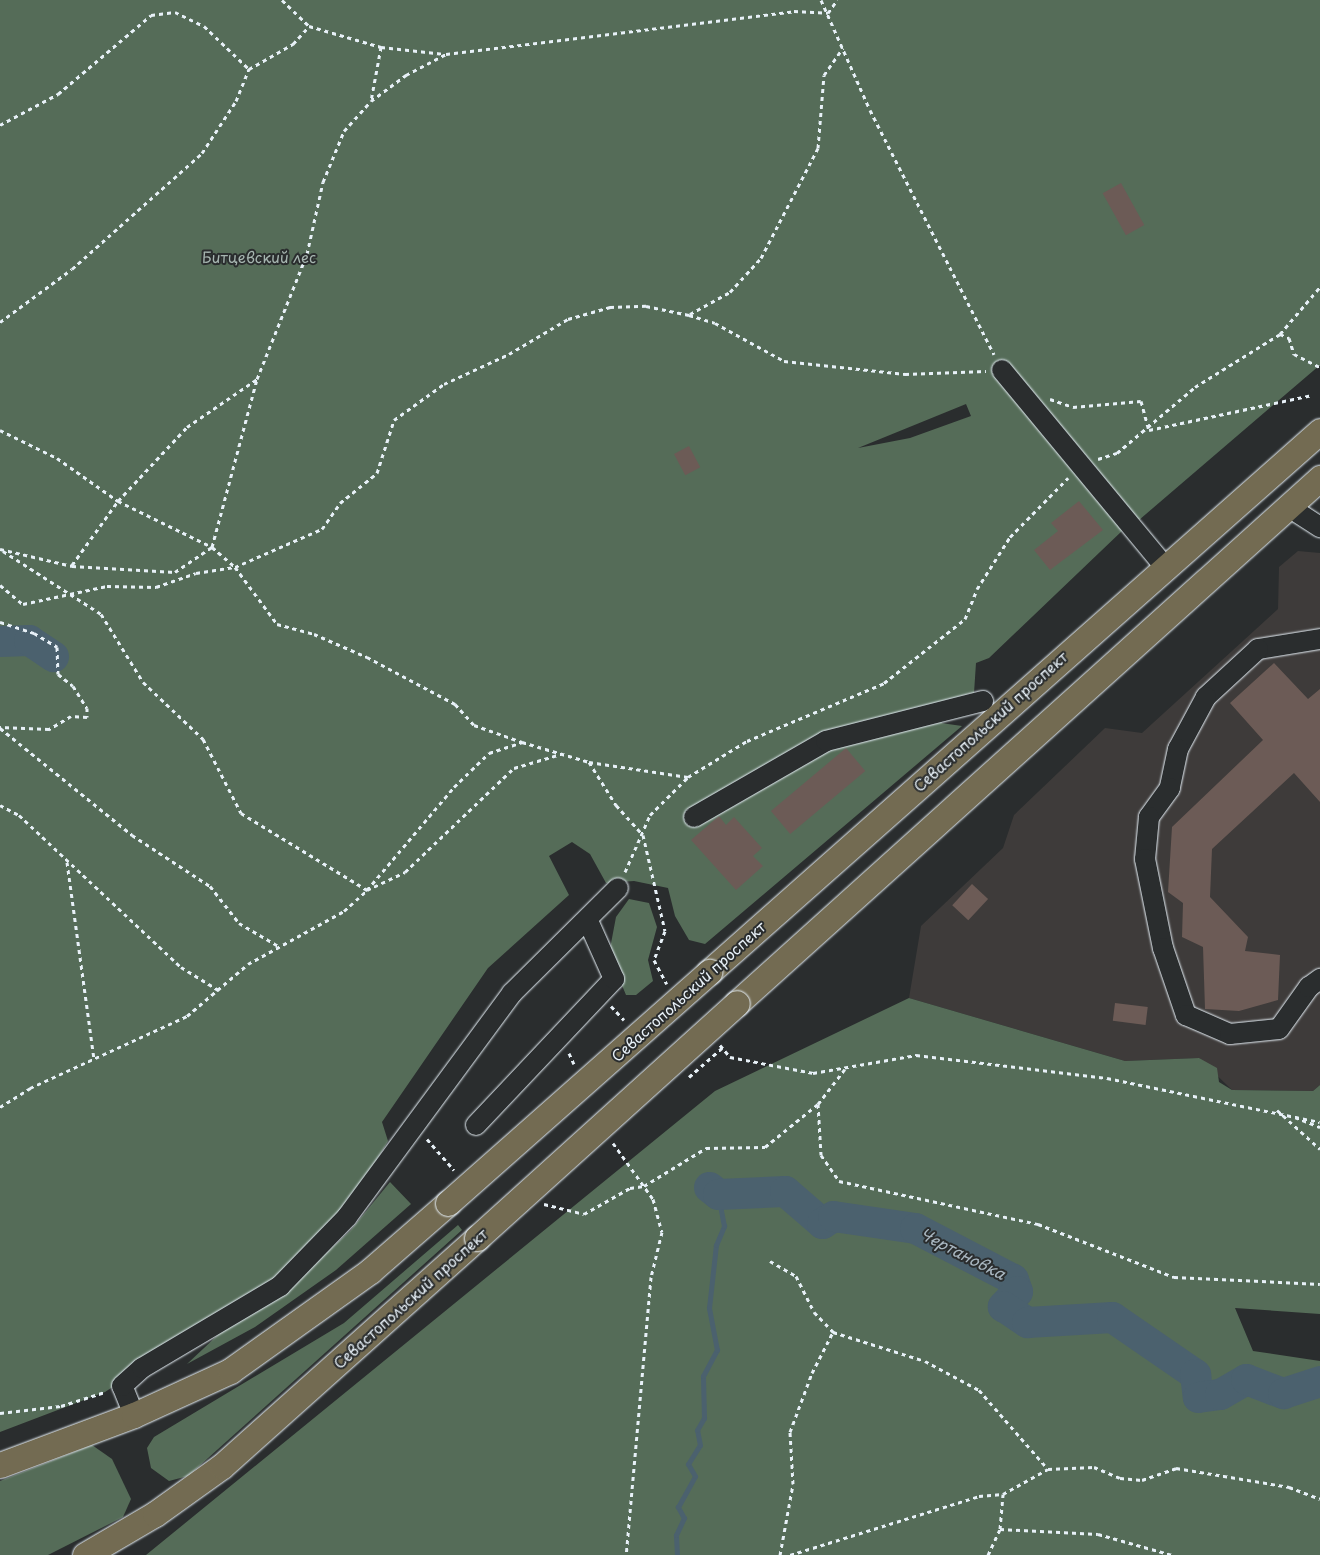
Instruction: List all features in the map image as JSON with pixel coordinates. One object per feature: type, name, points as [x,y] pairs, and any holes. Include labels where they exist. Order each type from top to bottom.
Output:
[{"type":"main road","name":"Севастопольский проспект","points":[[0,1466],[134,1415],[230,1371],[296,1328],[370,1272],[1320,431]]},
{"type":"main road","name":"Севастопольский проспект","points":[[86,1555],[155,1514],[222,1466],[1320,478]]},
{"type":"street","points":[[1002,370],[1016,390],[1166,568]]},
{"type":"street","points":[[1289,507],[1320,527]]},
{"type":"street","points":[[1320,639],[1258,649],[1206,697],[1178,749],[1170,788],[1149,817],[1145,859],[1163,948],[1186,1015],[1230,1034],[1279,1029],[1309,987],[1320,979]]},
{"type":"street","points":[[694,817],[826,741],[983,700]]},
{"type":"street","points":[[134,1415],[122,1386],[142,1368],[280,1286],[347,1218],[512,993],[588,921],[618,888]]},
{"type":"street","points":[[476,1125],[614,979],[588,921]]},
{"type":"path","points":[[282,0],[309,26],[381,47],[446,54],[794,11],[828,13]]},
{"type":"path","points":[[0,585],[23,604],[72,596],[107,586],[156,588],[196,572],[235,567],[322,529],[340,503],[377,473],[394,420],[444,384],[508,354],[568,319],[602,309],[646,306],[689,315],[715,323],[784,361],[905,374],[1002,370],[821,0]]},
{"type":"path","points":[[828,13],[837,0]]},
{"type":"path","points":[[0,125],[58,94],[151,15],[175,12],[204,26],[249,69]]},
{"type":"path","points":[[0,322],[72,269],[202,154],[236,101],[249,69],[293,44],[309,26]]},
{"type":"path","points":[[371,101],[381,47]]},
{"type":"path","points":[[689,315],[730,292],[761,258],[818,148],[824,75],[843,48]]},
{"type":"path","points":[[0,550],[72,566],[175,572],[212,548],[258,379],[307,254],[322,182],[344,132],[371,101],[406,75],[446,54]]},
{"type":"path","points":[[618,888],[650,815],[688,777],[747,741],[884,683],[965,619],[977,590],[1010,536],[1080,466],[1117,453],[1149,430],[1195,388],[1280,334],[1320,287]]},
{"type":"path","points":[[1280,334],[1289,338],[1294,354],[1320,367]]},
{"type":"path","points":[[72,566],[118,501],[187,427],[258,379]]},
{"type":"path","points":[[1016,390],[1073,407],[1141,401],[1149,430]]},
{"type":"path","points":[[1149,430],[1312,395]]},
{"type":"path","points":[[0,430],[57,458],[118,501],[212,548],[235,567],[277,624],[314,634],[367,657],[456,704],[474,725],[589,762],[688,777]]},
{"type":"path","points":[[0,550],[101,614],[143,682],[203,738],[241,813],[367,890]]},
{"type":"path","points":[[0,622],[34,633],[57,647],[58,674],[73,686],[87,708],[87,717],[71,716],[49,729],[0,728]]},
{"type":"path","points":[[0,728],[132,835],[210,886],[240,923],[280,947]]},
{"type":"path","points":[[0,1107],[94,1059],[187,1016],[220,991],[248,964],[344,911],[367,890],[454,787],[489,752],[522,742]]},
{"type":"path","points":[[367,890],[389,882],[418,862],[442,832],[514,768],[562,754]]},
{"type":"path","points":[[589,762],[616,805],[642,834],[665,931],[654,960],[660,976]]},
{"type":"path","points":[[0,805],[19,815],[181,968],[220,991]]},
{"type":"path","points":[[67,862],[94,1059]]},
{"type":"path","points":[[730,1057],[813,1073],[845,1069],[916,1055],[1107,1078],[1277,1110],[1320,1122]]},
{"type":"path","points":[[544,1204],[584,1214],[630,1188],[644,1186],[706,1148],[765,1147],[818,1104],[845,1069]]},
{"type":"path","points":[[818,1104],[821,1155],[839,1182],[1038,1224],[1174,1277],[1320,1284]]},
{"type":"path","points":[[1277,1110],[1320,1127]]},
{"type":"path","points":[[1277,1110],[1320,1149]]},
{"type":"path","points":[[414,1126],[454,1170]]},
{"type":"path","points":[[613,1144],[644,1186],[661,1215],[662,1232],[650,1286],[626,1555]]},
{"type":"path","points":[[770,1260],[796,1276],[814,1312],[833,1332],[925,1361],[979,1390],[1048,1469]]},
{"type":"path","points":[[780,1555],[793,1484],[790,1432],[812,1373],[833,1332]]},
{"type":"path","points":[[0,1412],[61,1406],[122,1386]]},
{"type":"path","points":[[790,1555],[979,1496],[1003,1494],[1048,1469],[1094,1467],[1120,1478],[1142,1480],[1176,1468],[1289,1487],[1320,1499]]},
{"type":"path","points":[[988,1555],[1000,1529],[1003,1494]]},
{"type":"path","points":[[1000,1529],[1098,1534],[1172,1555]]},
{"type":"shaded area","points":[[1298,551],[1320,553],[1320,1085],[1313,1091],[1232,1090],[1199,1058],[1125,1061],[909,998],[921,926],[1003,848],[1014,815],[1105,728],[1142,733],[1278,609],[1279,567]]},
{"type":"green space","name":"Битцевский лес","points":[[0,0],[1320,0],[1320,365],[1139,520],[1024,381],[1123,530],[989,658],[976,663],[974,693],[967,694],[963,705],[941,723],[962,726],[705,944],[689,940],[675,916],[668,888],[634,881],[606,883],[590,854],[572,842],[549,856],[569,895],[488,968],[382,1122],[388,1141],[356,1195],[273,1282],[105,1392],[0,1432]],"holes":[[[966,404],[971,416],[910,438],[858,448]]]},
{"type":"green space","points":[[629,899],[649,903],[657,927],[648,960],[653,981],[636,995],[626,995],[609,954],[616,917]]},
{"type":"green space","points":[[909,998],[1125,1061],[1199,1058],[1217,1068],[1219,1082],[1232,1090],[1313,1091],[1320,1085],[1320,1314],[1235,1308],[1253,1351],[1320,1361],[1320,1555],[146,1555],[715,1091]]},
{"type":"green space","points":[[390,1182],[411,1204],[336,1270],[255,1327],[187,1364],[220,1333],[283,1293],[350,1231]]},
{"type":"green space","points":[[458,1225],[462,1230],[188,1476],[169,1481],[151,1468],[147,1448],[154,1437],[344,1323]]},
{"type":"green space","points":[[92,1445],[112,1459],[131,1499],[123,1517],[48,1555],[0,1555],[0,1481]]},
{"type":"building","points":[[1121,183],[1144,225],[1126,235],[1103,193]]},
{"type":"building","points":[[689,446],[700,467],[685,475],[674,454]]},
{"type":"building","points":[[1079,501],[1103,530],[1050,570],[1034,550],[1058,531],[1051,523]]},
{"type":"building","points":[[1274,663],[1308,699],[1320,689],[1320,802],[1294,773],[1212,849],[1210,897],[1248,937],[1245,951],[1280,955],[1278,1000],[1239,1011],[1205,1009],[1203,947],[1182,937],[1183,903],[1168,892],[1172,827],[1263,740],[1230,703]]},
{"type":"building","points":[[846,748],[865,771],[790,834],[771,811]]},
{"type":"building","points":[[719,816],[726,825],[734,817],[762,848],[753,856],[763,866],[736,890],[691,840]]},
{"type":"building","points":[[972,884],[988,899],[968,920],[952,905]]},
{"type":"building","points":[[1115,1003],[1148,1007],[1146,1025],[1113,1021]]},
{"type":"waterway","name":"Чертановка","points":[[0,641],[29,640],[53,656]]},
{"type":"waterway","name":"Чертановка","points":[[709,1187],[718,1194],[785,1191],[822,1223],[833,1216],[915,1228],[1013,1279],[1017,1291],[1003,1306],[1027,1322],[1112,1317],[1195,1374],[1198,1397],[1220,1394],[1246,1379],[1283,1393],[1320,1381]]},
{"type":"waterway","points":[[677,1555],[676,1535],[684,1518],[678,1507],[695,1476],[688,1464],[700,1445],[697,1430],[704,1418],[703,1376],[717,1350],[709,1308],[716,1245],[724,1226],[718,1194]]}]
